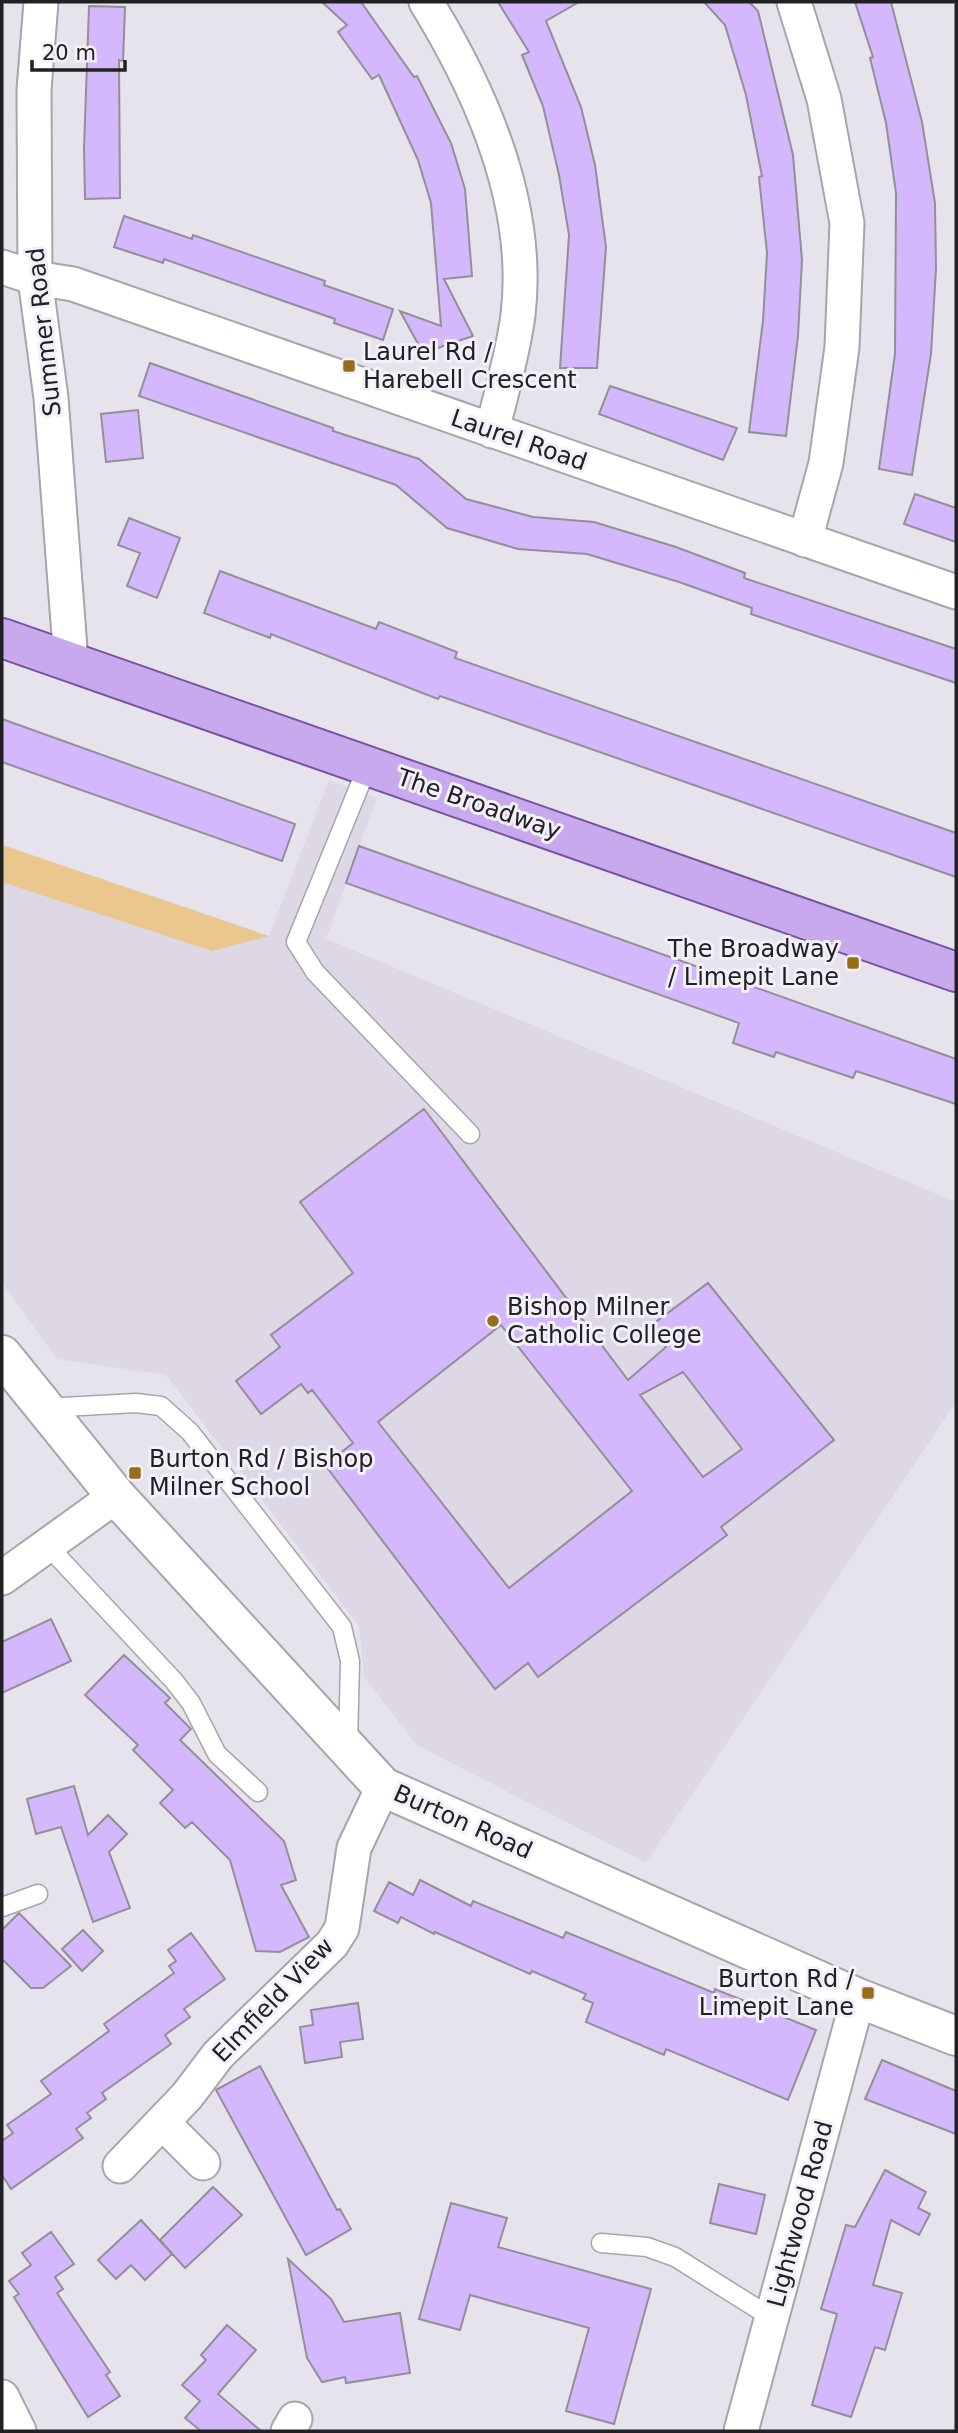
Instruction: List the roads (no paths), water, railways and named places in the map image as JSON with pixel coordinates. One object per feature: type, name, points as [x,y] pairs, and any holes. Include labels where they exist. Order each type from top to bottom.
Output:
[{"type":"main road","name":"The Broadway","points":[[2,638],[956,972]]},
{"type":"main road","name":"Burton Road","points":[[2,1355],[116,1496],[383,1787],[858,1998],[956,2036]]},
{"type":"street","name":"Summer Road","points":[[41,2],[34,90],[35,278],[51,398],[71,662]]},
{"type":"street","points":[[426,2],[458,54],[488,125],[505,177],[519,240],[518,315],[492,431]]},
{"type":"street","points":[[794,2],[824,99],[847,223],[842,347],[826,463],[805,540]]},
{"type":"street","name":"Laurel Road","points":[[2,267],[35,278],[74,284],[956,592]]},
{"type":"street","points":[[2,1578],[116,1496]]},
{"type":"street","name":"Elmfield View","points":[[120,2166],[163,2123],[218,2055],[332,1944],[342,1928],[354,1848],[383,1787]]},
{"type":"street","name":"Lightwood Road","points":[[741,2431],[858,1998]]},
{"type":"street","points":[[163,2123],[203,2163]]},
{"type":"street","points":[[2,2397],[19,2431]]},
{"type":"lane","points":[[368,765],[296,942],[315,972],[470,1134]]},
{"type":"lane","points":[[45,1408],[135,1403],[161,1406],[190,1432],[342,1627],[350,1661],[348,1748]]},
{"type":"lane","points":[[47,1545],[174,1681],[191,1703],[217,1754],[258,1792]]},
{"type":"lane","points":[[2,1907],[38,1894]]},
{"type":"lane","points":[[601,2243],[647,2247],[675,2257],[772,2318]]},
{"type":"place","name":"Laurel Rd / Harebell Crescent","points":[[349,366]]},
{"type":"place","name":"The Broadway / Limepit Lane","points":[[853,963]]},
{"type":"place","name":"Bishop Milner Catholic College","points":[[493,1321]]},
{"type":"place","name":"Burton Rd / Bishop Milner School","points":[[135,1473]]},
{"type":"place","name":"Burton Rd / Limepit Lane","points":[[868,1993]]}]
